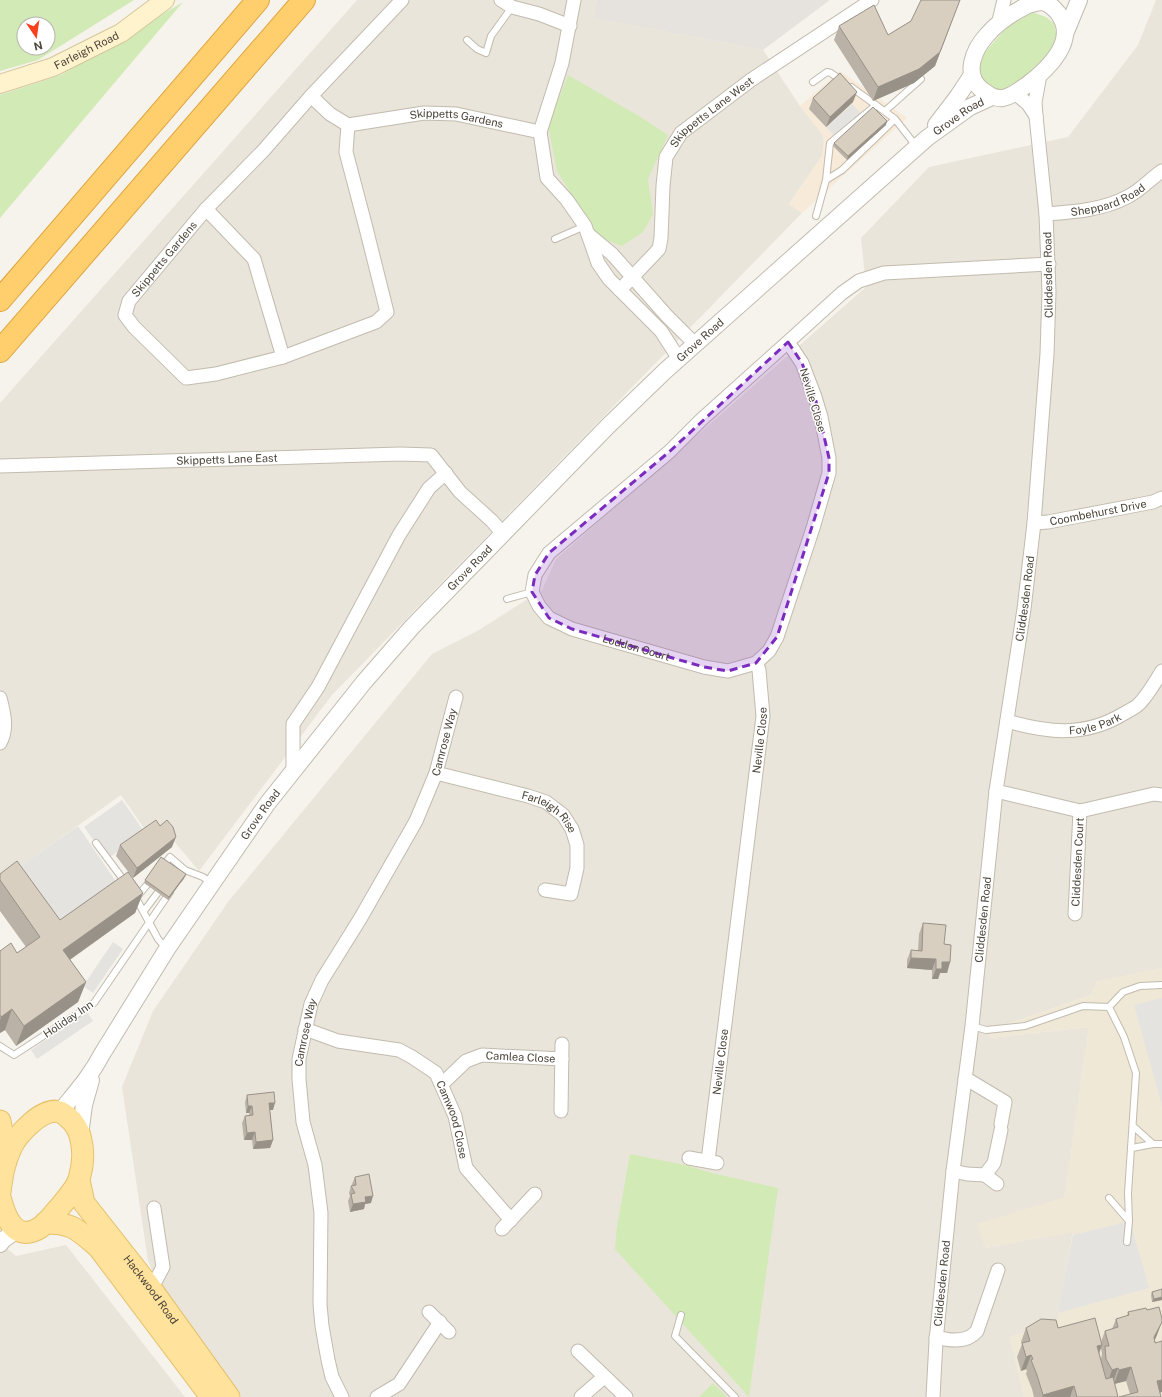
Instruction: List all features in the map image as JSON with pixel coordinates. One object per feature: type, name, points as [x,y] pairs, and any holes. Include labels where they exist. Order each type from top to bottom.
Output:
[{"type":"highway","points":[[0,300],[258,0]]},
{"type":"highway","points":[[0,351],[304,0]]},
{"type":"main road","name":"Farleigh Road","points":[[0,84],[53,67],[121,33],[165,0]]},
{"type":"main road","points":[[56,1111],[60,1112],[74,1124],[80,1135],[83,1149],[79,1180],[68,1197],[41,1227],[26,1233],[17,1230],[8,1221],[1,1203],[2,1176],[6,1161],[11,1148],[26,1128],[41,1115],[56,1111]]},
{"type":"main road","points":[[0,1113],[26,1128]]},
{"type":"main road","points":[[0,1121],[6,1161]]},
{"type":"main road","name":"Hackwood Road","points":[[79,1180],[84,1203],[150,1287],[229,1397]]},
{"type":"main road","name":"Hackwood Road","points":[[45,1223],[66,1225],[77,1230],[99,1248],[211,1397]]},
{"type":"street","name":"Skippetts Gardens","points":[[402,0],[311,96],[263,151],[206,209],[129,301],[125,316],[134,327],[186,378],[216,374],[283,357],[376,322],[387,312],[346,152],[348,125],[424,113],[456,114],[540,132]]},
{"type":"street","points":[[501,0],[512,7],[539,14],[570,26]]},
{"type":"street","points":[[574,0],[562,63],[540,132],[547,178],[567,200],[587,230],[612,254],[695,344]]},
{"type":"street","name":"Skippetts Lane West","points":[[620,290],[659,249],[666,156],[682,133],[752,80],[872,0]]},
{"type":"street","points":[[998,25],[1004,0]]},
{"type":"street","points":[[1065,34],[1079,0]]},
{"type":"street","points":[[1048,1],[1062,18],[1065,34],[1064,42],[1059,53],[1040,75],[1015,93],[1001,98],[992,97],[979,86],[972,75],[971,65],[975,53],[986,35],[998,25],[1025,3],[1048,1]]},
{"type":"street","name":"Grove Road","points":[[922,142],[958,96],[972,75]]},
{"type":"street","name":"Cliddesden Road","points":[[933,1397],[936,1337],[953,1171],[972,1026],[996,791],[1024,609],[1034,523],[1047,354],[1049,292],[1046,214],[1035,102],[1040,75]]},
{"type":"street","points":[[1015,93],[1028,104],[1036,116]]},
{"type":"street","points":[[311,96],[330,114],[348,125]]},
{"type":"street","name":"Grove Road","points":[[60,1112],[80,1089],[167,949],[267,804],[364,682],[403,638],[608,426],[695,344],[922,142],[970,107],[992,97]]},
{"type":"street","name":"Sheppard Road","points":[[1046,214],[1070,213],[1110,205],[1128,197],[1162,171]]},
{"type":"street","points":[[206,209],[254,259],[283,357]]},
{"type":"street","points":[[587,230],[598,263],[609,279],[660,331],[680,359]]},
{"type":"street","points":[[532,592],[534,575],[548,553],[669,452],[702,419],[842,293],[858,281],[884,273],[1049,264]]},
{"type":"street","name":"Neville Close","points":[[689,1158],[712,1162],[763,716],[759,670],[756,663],[769,651],[777,638],[813,528],[829,473],[829,458],[821,417],[815,397],[802,363],[788,342]]},
{"type":"street","name":"Skippetts Lane East","points":[[0,466],[431,455],[460,492],[492,521],[503,534]]},
{"type":"street","points":[[293,773],[293,724],[318,687],[399,535],[428,488],[446,473]]},
{"type":"street","name":"Coombehurst Drive","points":[[1034,523],[1048,522],[1153,502],[1162,498]]},
{"type":"street","name":"Loddon Court","points":[[532,592],[539,606],[549,618],[572,629],[704,667],[728,671],[756,663]]},
{"type":"street","name":"Foyle Park","points":[[1007,721],[1044,729],[1071,732],[1095,728],[1138,705],[1162,671]]},
{"type":"street","name":"Camrose Way","points":[[342,1397],[332,1377],[320,1304],[322,1213],[315,1165],[303,1122],[299,1079],[299,1059],[311,1004],[322,980],[360,919],[416,821],[436,773],[456,697]]},
{"type":"street","points":[[0,698],[5,720],[3,738],[0,743]]},
{"type":"street","name":"Farleigh Rise","points":[[436,773],[528,796],[546,802],[563,815],[572,829],[577,844],[577,868],[570,894],[545,890]]},
{"type":"street","name":"Cliddesden Court","points":[[996,791],[1080,811],[1154,794],[1162,795]]},
{"type":"street","name":"Cliddesden Court","points":[[1076,914],[1080,811]]},
{"type":"street","name":"Camwood Close","points":[[305,1029],[338,1041],[399,1050],[436,1073],[455,1116],[466,1168],[506,1224],[535,1194]]},
{"type":"street","name":"Camlea Close","points":[[561,1111],[562,1044]]},
{"type":"street","name":"Camlea Close","points":[[442,1084],[466,1061],[482,1055],[562,1059]]},
{"type":"street","name":"Grove Road","points":[[80,1135],[84,1105],[94,1068]]},
{"type":"street","points":[[965,1078],[1005,1102],[994,1163],[985,1175]]},
{"type":"street","points":[[953,1171],[967,1174],[985,1175],[997,1184]]},
{"type":"street","points":[[150,1287],[156,1282],[163,1267],[154,1208]]},
{"type":"street","points":[[0,1244],[17,1230]]},
{"type":"street","points":[[936,1337],[947,1340],[961,1340],[973,1336],[977,1331],[998,1270]]},
{"type":"street","points":[[429,1312],[450,1332]]},
{"type":"street","points":[[377,1397],[399,1384],[440,1322]]},
{"type":"street","points":[[578,1351],[626,1397]]},
{"type":"street","points":[[581,1397],[604,1376]]},
{"type":"lane","points":[[468,40],[477,49],[486,53],[491,36],[512,7]]},
{"type":"lane","points":[[813,82],[827,72],[831,73],[885,111],[922,142]]},
{"type":"lane","points":[[885,111],[921,79]]},
{"type":"lane","points":[[816,216],[826,180],[830,143],[876,105]]},
{"type":"lane","points":[[826,180],[842,170],[895,119]]},
{"type":"lane","points":[[555,239],[587,230]]},
{"type":"lane","points":[[507,599],[532,592]]},
{"type":"lane","points":[[96,843],[127,886]]},
{"type":"lane","points":[[136,898],[170,857],[185,870],[203,877],[212,884]]},
{"type":"lane","points":[[174,870],[178,864]]},
{"type":"lane","points":[[176,882],[185,870]]},
{"type":"lane","points":[[144,911],[165,882]]},
{"type":"lane","points":[[149,921],[172,889]]},
{"type":"lane","points":[[132,892],[144,911],[158,939],[167,949]]},
{"type":"lane","name":"Holiday Inn","points":[[0,1046],[14,1055],[94,1003],[149,921]]},
{"type":"lane","points":[[972,1026],[986,1030],[1025,1026],[1083,1006],[1109,1007],[1123,992],[1140,986],[1162,984]]},
{"type":"lane","points":[[1109,1007],[1124,1037],[1136,1073],[1134,1127],[1128,1193],[1129,1222],[1127,1242]]},
{"type":"lane","points":[[1134,1127],[1153,1144]]},
{"type":"lane","points":[[1132,1148],[1162,1144]]},
{"type":"lane","points":[[1109,1198],[1129,1222]]},
{"type":"lane","points":[[681,1315],[675,1336],[735,1397]]},
{"type":"highlighted area","points":[[788,342],[802,363],[815,397],[829,458],[829,473],[777,637],[756,663],[728,671],[704,667],[572,629],[549,618],[532,592],[535,575],[549,553],[669,452]]},
{"type":"shaded area","points":[[357,0],[597,0],[595,18],[763,50],[800,106],[823,135],[824,141],[822,156],[789,204],[802,213],[332,695],[199,871],[168,834],[146,831],[121,795],[0,881],[0,403]]},
{"type":"shaded area","points":[[597,0],[830,0],[763,50],[594,18]]},
{"type":"shaded area","points":[[1156,0],[1162,0],[1162,968],[1097,982],[1091,995],[990,1030],[989,1038],[1089,1027],[1065,1197],[985,1248],[1073,1231],[1057,1323],[1010,1337],[1024,1397],[241,1397],[161,1290],[148,1261],[122,1087],[153,1011],[228,902],[432,654],[479,630],[542,590],[556,559],[866,287],[861,238],[929,167],[1068,137],[1138,45]]},
{"type":"shaded area","points":[[840,71],[907,118],[802,213],[789,204],[822,156],[824,141],[823,135],[800,106]]},
{"type":"shaded area","points":[[852,104],[862,114],[836,138],[826,127]]},
{"type":"shaded area","points":[[122,800],[145,833],[107,859],[84,827]]},
{"type":"shaded area","points":[[78,826],[119,886],[57,929],[15,870]]},
{"type":"shaded area","points":[[113,942],[123,949],[93,993],[83,986]]},
{"type":"shaded area","points":[[1162,968],[1162,1397],[1024,1397],[1010,1337],[1057,1323],[1073,1232],[985,1248],[977,1224],[1065,1197],[1089,1027],[989,1038],[990,1030],[1091,995],[1097,982]]},
{"type":"shaded area","points":[[1162,998],[1162,1106],[1134,1005]]},
{"type":"shaded area","points":[[87,1012],[93,1021],[37,1059],[31,1050]]},
{"type":"shaded area","points":[[1130,1221],[1149,1288],[1058,1313],[1073,1235]]},
{"type":"shaded area","points":[[0,1243],[16,1256],[66,1245],[185,1397],[0,1397]]},
{"type":"green space","points":[[0,0],[134,0],[56,49],[56,16],[16,16],[16,56],[44,56],[38,60],[0,71]]},
{"type":"green space","points":[[183,2],[0,218],[0,95],[61,75]]},
{"type":"green space","points":[[1032,12],[1046,17],[1054,23],[1057,38],[1053,50],[1031,77],[1000,93],[984,83],[979,73],[979,64],[985,52],[1011,23],[1022,14]]},
{"type":"green space","points":[[568,75],[639,116],[668,135],[648,179],[653,214],[643,232],[622,246],[598,237],[557,171],[548,125]]},
{"type":"green space","points":[[630,1154],[685,1165],[716,1174],[778,1188],[749,1397],[615,1249],[617,1227]]},
{"type":"green space","points":[[713,1383],[727,1397],[699,1397]]},
{"type":"building","points":[[921,0],[960,0],[940,52],[919,69],[878,87],[839,26],[874,5],[888,35],[911,21]]},
{"type":"building","points":[[840,73],[857,92],[830,117],[813,98]]},
{"type":"building","points":[[873,107],[887,121],[848,156],[834,143]]},
{"type":"building","points":[[156,820],[160,826],[167,820],[173,827],[176,837],[137,868],[120,845]]},
{"type":"building","points":[[161,857],[186,874],[169,897],[145,880]]},
{"type":"building","points":[[17,861],[60,920],[128,872],[143,893],[63,950],[86,982],[24,1026],[12,1009],[1,1017],[0,1015],[0,951],[11,943],[17,953],[40,937],[0,880],[0,874]]},
{"type":"building","points":[[923,923],[946,925],[944,944],[951,945],[950,962],[942,962],[942,969],[936,969],[936,959],[911,958],[911,950],[922,951]]},
{"type":"building","points":[[274,1092],[275,1103],[269,1103],[273,1140],[256,1142],[255,1132],[247,1133],[245,1116],[253,1115],[252,1106],[248,1106],[247,1095]]},
{"type":"building","points":[[369,1174],[373,1196],[365,1197],[366,1202],[353,1204],[351,1194],[355,1193],[351,1186],[356,1185],[355,1177]]},
{"type":"building","points":[[1162,1289],[1162,1297],[1154,1299],[1152,1292]]},
{"type":"building","points":[[1159,1307],[1162,1322],[1154,1337],[1155,1343],[1162,1341],[1162,1380],[1157,1381],[1161,1397],[1119,1397],[1138,1392],[1131,1367],[1112,1370],[1106,1359],[1105,1346],[1109,1346],[1105,1331],[1118,1327],[1116,1319],[1129,1315],[1128,1312]]},
{"type":"building","points":[[1095,1318],[1102,1345],[1097,1346],[1106,1379],[1113,1377],[1118,1397],[1077,1397],[1074,1386],[1043,1395],[1031,1360],[1033,1359],[1031,1355],[1026,1357],[1022,1343],[1030,1341],[1026,1328],[1041,1319],[1056,1320],[1058,1328]]}]
